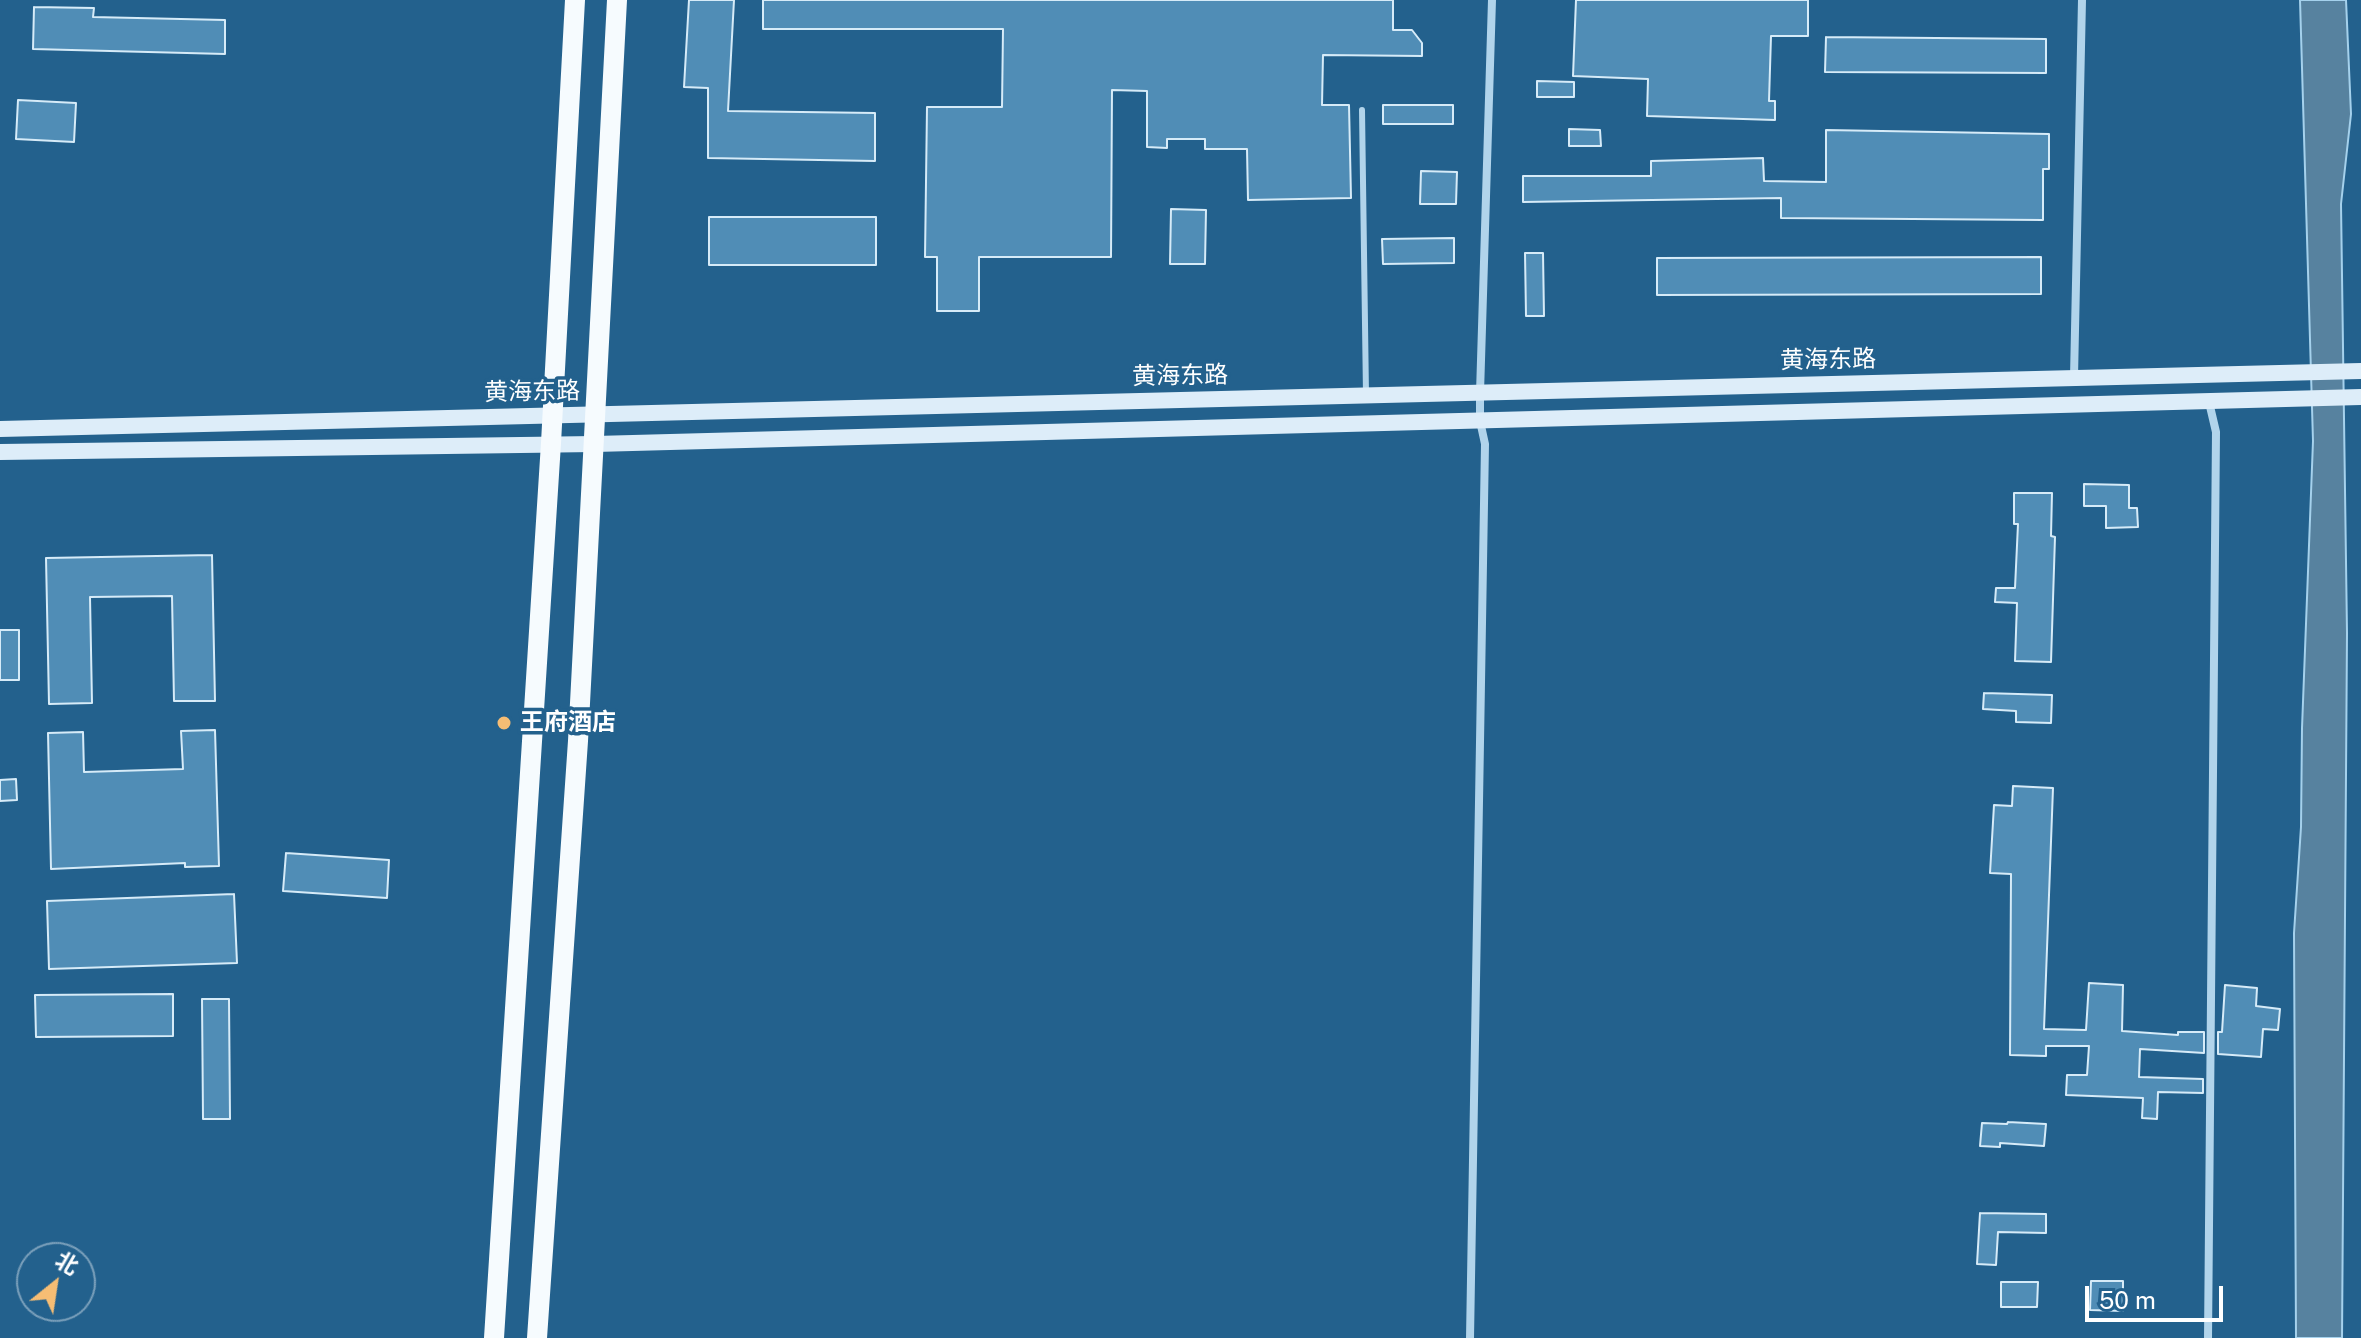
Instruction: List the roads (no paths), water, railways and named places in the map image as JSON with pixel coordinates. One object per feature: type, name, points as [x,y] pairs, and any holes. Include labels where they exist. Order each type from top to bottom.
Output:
[{"type":"main road","points":[[494,1338],[553,415],[575,0]]},
{"type":"main road","points":[[537,1338],[577,757],[617,0]]},
{"type":"street","points":[[1470,1338],[1485,444],[1480,421],[1480,393],[1492,0]]},
{"type":"street","points":[[2074,377],[2082,0]]},
{"type":"street","name":"黄海东路","points":[[0,429],[2361,371]]},
{"type":"street","points":[[0,452],[595,444],[2361,397]]},
{"type":"street","points":[[2208,1338],[2216,432],[2209,402]]},
{"type":"lane","points":[[1362,110],[1366,395]]},
{"type":"water","points":[[2300,0],[2346,0],[2351,114],[2341,204],[2347,633],[2342,1338],[2296,1338],[2294,933],[2301,827],[2313,441]]},
{"type":"place","name":"王府酒店","points":[[504,723]]}]
